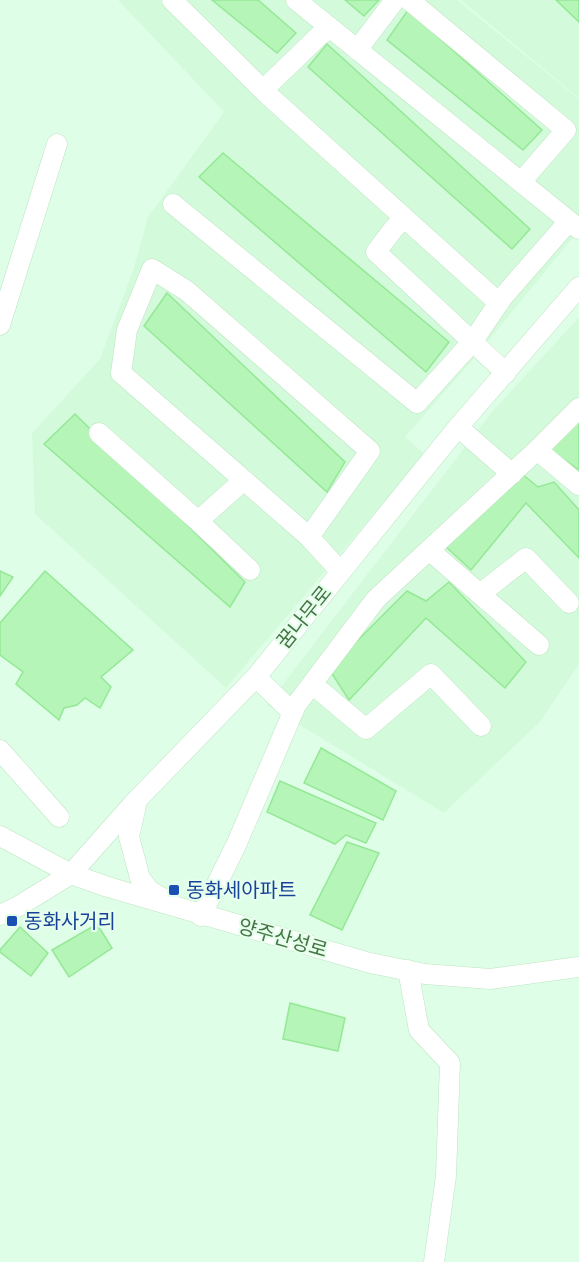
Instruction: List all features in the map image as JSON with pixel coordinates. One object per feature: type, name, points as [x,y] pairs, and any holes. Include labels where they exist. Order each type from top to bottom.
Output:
[{"type":"street","points":[[172,0],[263,90],[499,303]]},
{"type":"street","points":[[173,204],[417,403],[473,341],[499,303],[574,225],[296,0]]},
{"type":"street","points":[[357,50],[395,0]]},
{"type":"street","points":[[409,0],[566,130],[520,182]]},
{"type":"street","points":[[263,90],[330,28]]},
{"type":"street","points":[[0,325],[57,144]]},
{"type":"street","points":[[405,219],[395,227],[376,252],[506,373]]},
{"type":"street","points":[[309,537],[370,451],[187,291],[152,269],[128,330],[121,373],[309,537],[340,572]]},
{"type":"street","name":"꿈나무로","points":[[0,915],[70,874],[137,800],[256,677],[458,427],[579,288]]},
{"type":"street","points":[[201,916],[237,843],[292,712],[312,684],[376,599],[512,474],[579,408]]},
{"type":"street","points":[[458,427],[512,474]]},
{"type":"street","points":[[99,433],[250,570]]},
{"type":"street","points":[[537,450],[579,485]]},
{"type":"street","points":[[198,521],[244,480]]},
{"type":"street","points":[[429,550],[539,645]]},
{"type":"street","points":[[480,594],[526,558],[569,603]]},
{"type":"street","points":[[312,684],[366,729],[431,674],[481,726]]},
{"type":"street","points":[[256,677],[292,712]]},
{"type":"street","points":[[0,750],[59,817]]},
{"type":"street","points":[[137,800],[129,837],[141,878],[149,890],[178,909]]},
{"type":"street","name":"양주산성로","points":[[0,836],[70,874],[201,916],[370,963],[408,970],[490,979],[579,968]]},
{"type":"street","points":[[408,970],[419,1030],[450,1064],[446,1176],[434,1262]]},
{"type":"shaded area","points":[[118,0],[457,0],[579,99],[579,230],[476,356],[405,437],[425,454],[226,688],[35,514],[32,433],[100,359],[133,271],[148,217],[224,112]]},
{"type":"shaded area","points":[[461,0],[579,0],[579,98]]},
{"type":"shaded area","points":[[579,317],[579,664],[540,722],[444,813],[267,705],[491,413]]},
{"type":"building","points":[[212,0],[258,0],[296,33],[277,53]]},
{"type":"building","points":[[345,0],[379,0],[364,16]]},
{"type":"building","points":[[556,0],[579,0],[579,22]]},
{"type":"building","points":[[408,10],[542,130],[523,150],[387,40]]},
{"type":"building","points":[[327,44],[530,229],[512,249],[308,67]]},
{"type":"building","points":[[223,153],[449,342],[426,372],[199,177]]},
{"type":"building","points":[[167,293],[345,462],[327,492],[144,326]]},
{"type":"building","points":[[75,414],[245,582],[230,607],[44,444]]},
{"type":"building","points":[[579,419],[579,470],[549,449]]},
{"type":"building","points":[[522,474],[538,487],[554,482],[579,510],[579,558],[526,503],[471,570],[445,546]]},
{"type":"building","points":[[0,571],[13,577],[0,596]]},
{"type":"building","points":[[45,571],[133,650],[101,677],[111,687],[100,708],[85,698],[77,705],[64,708],[59,720],[16,684],[23,672],[0,655],[0,623]]},
{"type":"building","points":[[449,582],[526,662],[505,688],[426,618],[349,700],[329,669],[407,591],[426,601]]},
{"type":"building","points":[[321,748],[396,791],[383,820],[304,783]]},
{"type":"building","points":[[280,781],[376,823],[366,843],[346,835],[335,844],[267,812]]},
{"type":"building","points":[[347,842],[379,853],[342,930],[310,915]]},
{"type":"building","points":[[97,924],[112,948],[69,977],[52,950]]},
{"type":"building","points":[[20,927],[48,953],[31,976],[0,952]]},
{"type":"building","points":[[290,1003],[345,1018],[338,1051],[283,1039]]},
{"type":"place","name":"동화세아파트","points":[[174,890]]},
{"type":"place","name":"동화사거리","points":[[12,921]]}]
